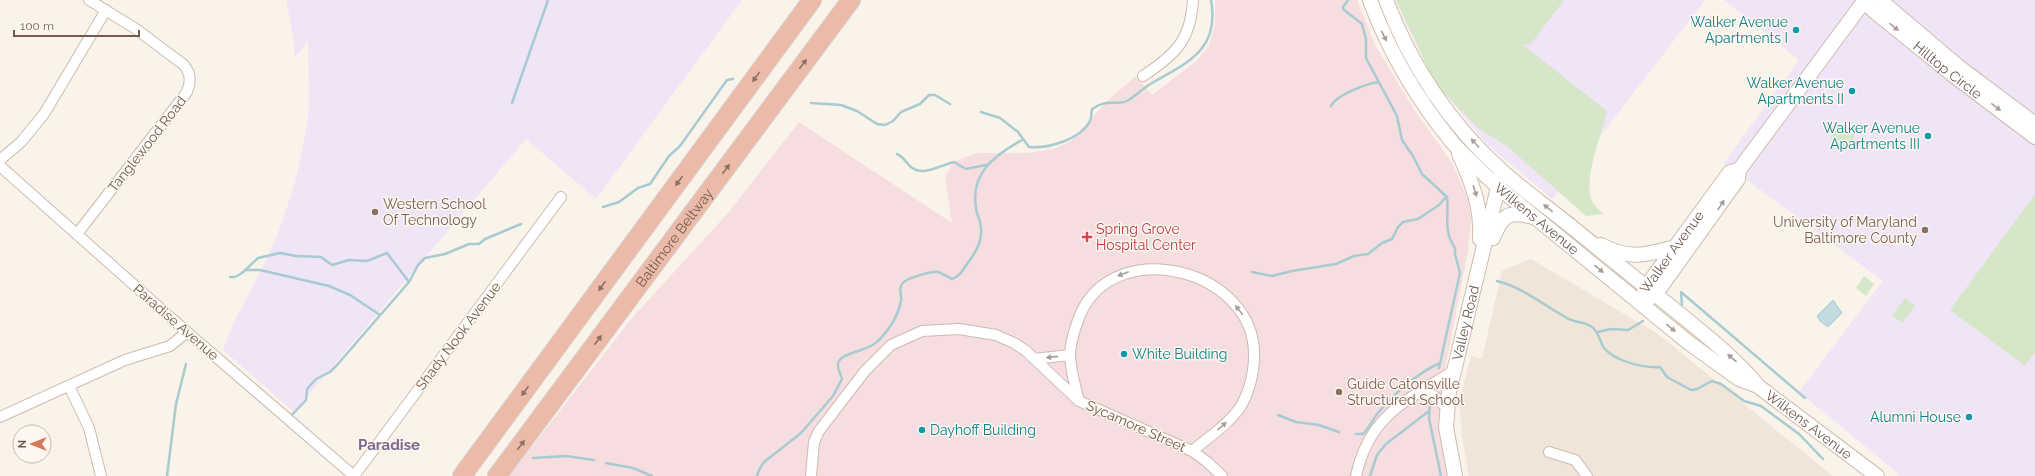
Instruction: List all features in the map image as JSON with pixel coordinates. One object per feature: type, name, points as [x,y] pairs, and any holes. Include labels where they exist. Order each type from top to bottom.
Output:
[{"type":"highway","name":"Baltimore Beltway","points":[[462,476],[812,0]]},
{"type":"highway","name":"Baltimore Beltway","points":[[497,476],[851,0]]},
{"type":"main road","name":"Wilkens Avenue","points":[[1370,0],[1394,57],[1431,115],[1453,143],[1498,187],[1689,343],[1739,379],[1759,387]]},
{"type":"main road","name":"Wilkens Avenue","points":[[1386,0],[1408,51],[1427,83],[1466,133],[1502,171],[1579,232],[1745,369],[1759,387],[1877,476]]},
{"type":"main road","name":"Hilltop Circle","points":[[1864,0],[1953,75],[2035,137]]},
{"type":"main road","name":"Walker Avenue","points":[[1641,303],[1738,179],[1739,170],[1864,0]]},
{"type":"main road","name":"Hilltop Circle","points":[[1880,0],[1959,67],[2035,124]]},
{"type":"main road","points":[[1453,143],[1472,181],[1478,200],[1481,230],[1479,273]]},
{"type":"main road","name":"Walker Avenue","points":[[1651,291],[1676,247],[1730,172],[1739,170]]},
{"type":"main road","name":"Valley Road","points":[[1455,476],[1446,427],[1447,408],[1502,171]]},
{"type":"main road","points":[[1479,273],[1499,222],[1506,216],[1513,214],[1521,214],[1536,218]]},
{"type":"main road","points":[[1579,232],[1612,250],[1623,254],[1647,255],[1676,247]]},
{"type":"street","name":"Tanglewood Road","points":[[77,234],[187,92],[190,85],[188,71],[184,65],[136,30],[89,0]]},
{"type":"street","points":[[1143,76],[1172,55],[1186,37],[1190,25],[1193,0]]},
{"type":"street","points":[[0,160],[21,142],[44,114],[106,10]]},
{"type":"street","name":"Paradise Avenue","points":[[0,166],[187,332],[354,476]]},
{"type":"street","name":"Shady Nook Avenue","points":[[354,476],[561,197]]},
{"type":"street","points":[[1079,401],[1071,370],[1070,355],[1073,333],[1084,307],[1092,294],[1118,275],[1133,270],[1149,269],[1183,272],[1207,282],[1240,309],[1248,321],[1255,349],[1254,367],[1249,388],[1241,405],[1231,418],[1192,451]]},
{"type":"street","name":"Sycamore Street","points":[[811,476],[813,448],[819,431],[878,356],[891,345],[906,337],[922,331],[940,329],[980,331],[996,335],[1014,343],[1034,359],[1079,401],[1192,451],[1206,461],[1222,476]]},
{"type":"street","points":[[0,417],[125,360],[170,346],[187,332]]},
{"type":"street","points":[[1034,359],[1070,355]]},
{"type":"street","points":[[1356,476],[1363,453],[1374,431],[1401,402],[1455,370]]},
{"type":"street","points":[[69,386],[89,428],[101,476]]},
{"type":"street","points":[[1420,392],[1433,395],[1447,408]]},
{"type":"street","points":[[1549,452],[1575,460],[1587,476]]},
{"type":"shaded area","name":"Western School Of Technology","points":[[286,0],[742,0],[596,199],[526,139],[294,412],[223,350],[232,326],[267,259],[281,225],[295,183],[303,146],[309,110],[308,41],[295,57],[293,35]]},
{"type":"shaded area","name":"Spring Grove Hospital Center","points":[[1215,0],[1357,0],[1375,45],[1417,114],[1452,163],[1468,199],[1471,217],[1468,251],[1442,385],[1440,408],[1450,476],[509,476],[632,318],[728,213],[799,122],[952,223],[945,177],[953,162],[977,153],[1028,153],[1053,149],[1071,141],[1107,101],[1136,76],[1152,95],[1195,62],[1209,46],[1215,25]]},
{"type":"shaded area","points":[[1396,0],[1705,0],[1552,199],[1487,144],[1450,100],[1431,73],[1403,18]]},
{"type":"shaded area","name":"University of Maryland Baltimore County","points":[[1724,0],[2035,0],[2035,476],[1901,476],[1799,392],[1883,281],[1724,163],[1799,60]]},
{"type":"shaded area","points":[[1531,259],[1658,334],[1833,476],[1469,476],[1463,441],[1459,402],[1471,356],[1482,359],[1502,271]]},
{"type":"green space","points":[[1396,0],[1564,0],[1531,44],[1523,45],[1607,111],[1594,155],[1589,189],[1591,199],[1603,214],[1586,216],[1508,147],[1478,128],[1442,91],[1432,77]]},
{"type":"green space","points":[[1843,127],[1852,131],[1854,138],[1851,143],[1843,147],[1830,138],[1836,130]]},
{"type":"green space","points":[[2035,194],[2035,352],[2025,366],[1950,310]]},
{"type":"green space","points":[[1864,276],[1874,284],[1866,296],[1856,288]]},
{"type":"green space","points":[[1905,298],[1915,306],[1902,323],[1892,315]]},
{"type":"water","points":[[1833,300],[1842,313],[1828,327],[1820,321],[1817,316]]},
{"type":"waterway","points":[[512,103],[548,0]]},
{"type":"waterway","points":[[981,112],[1000,118],[1018,132],[1029,147],[1045,146],[1063,142],[1072,138],[1086,127],[1091,120],[1092,109],[1102,104],[1127,101],[1149,85],[1178,68],[1199,52],[1211,31],[1213,17],[1211,0]]},
{"type":"waterway","points":[[1348,0],[1343,9],[1362,24],[1366,39],[1366,58],[1397,116],[1402,140],[1413,156],[1422,174],[1447,197],[1447,224],[1451,242],[1455,248],[1460,273],[1439,368]]},
{"type":"waterway","points":[[603,207],[619,202],[638,188],[650,184],[669,156],[680,146],[727,80],[733,79]]},
{"type":"waterway","points":[[1331,106],[1345,94],[1366,85],[1378,82]]},
{"type":"waterway","points":[[811,103],[841,105],[857,111],[877,124],[885,125],[893,121],[901,112],[920,104],[929,95],[935,95],[950,104]]},
{"type":"waterway","points":[[757,476],[764,462],[801,433],[833,396],[842,379],[838,368],[840,360],[848,354],[868,348],[878,341],[885,333],[898,312],[901,301],[900,288],[904,282],[919,275],[935,272],[952,279],[963,271],[977,249],[981,234],[975,196],[981,175],[994,159],[1022,140]]},
{"type":"waterway","points":[[897,154],[911,167],[921,171],[926,171],[954,162],[966,169],[986,165]]},
{"type":"waterway","points":[[1252,272],[1272,276],[1292,271],[1336,264],[1354,256],[1368,254],[1382,243],[1392,239],[1398,227],[1403,222],[1418,219],[1439,205],[1446,197]]},
{"type":"waterway","points":[[291,416],[306,400],[307,389],[316,379],[330,372],[337,365],[409,282],[418,265],[425,258],[445,254],[469,244],[479,244],[485,239],[521,224]]},
{"type":"waterway","points":[[230,277],[235,277],[242,273],[258,258],[280,253],[296,256],[321,257],[332,265],[349,260],[367,261],[387,253],[409,282]]},
{"type":"waterway","points":[[245,270],[260,270],[329,286],[350,295],[380,315]]},
{"type":"waterway","points":[[1497,281],[1524,292],[1570,320],[1592,327],[1597,332],[1604,348],[1616,357],[1638,365],[1660,367],[1667,377],[1691,390],[1697,389],[1712,381],[1721,384],[1744,401],[1761,406],[1799,434],[1823,459]]},
{"type":"waterway","points":[[1681,292],[1805,398]]},
{"type":"waterway","points":[[1681,292],[1682,305]]},
{"type":"waterway","points":[[1598,332],[1611,329],[1628,330],[1643,321]]},
{"type":"waterway","points":[[1356,434],[1363,434],[1390,399],[1406,385],[1431,367],[1440,363]]},
{"type":"waterway","points":[[167,476],[176,404],[186,364]]},
{"type":"waterway","points":[[1430,403],[1429,418],[1441,476]]},
{"type":"waterway","points":[[1370,476],[1377,455],[1386,444],[1429,411]]},
{"type":"waterway","points":[[1278,415],[1296,422],[1319,425],[1339,432]]},
{"type":"waterway","points":[[533,458],[566,456],[594,460]]},
{"type":"waterway","points":[[606,463],[633,468],[652,476]]},
{"type":"place","name":"Walker Avenue Apartments I","points":[[1796,30]]},
{"type":"place","name":"Walker Avenue Apartments II","points":[[1852,91]]},
{"type":"place","name":"Walker Avenue Apartments III","points":[[1928,136]]},
{"type":"place","name":"Western School Of Technology","points":[[375,212]]},
{"type":"place","name":"University of Maryland Baltimore County","points":[[1925,230]]},
{"type":"place","name":"Spring Grove Hospital Center","points":[[1087,237]]},
{"type":"place","name":"White Building","points":[[1124,354]]},
{"type":"place","name":"Guide Catonsville Structured School","points":[[1339,392]]},
{"type":"place","name":"Alumni House","points":[[1969,417]]},
{"type":"place","name":"Dayhoff Building","points":[[922,430]]},
{"type":"district","name":"Paradise","points":[[389,445]]}]
